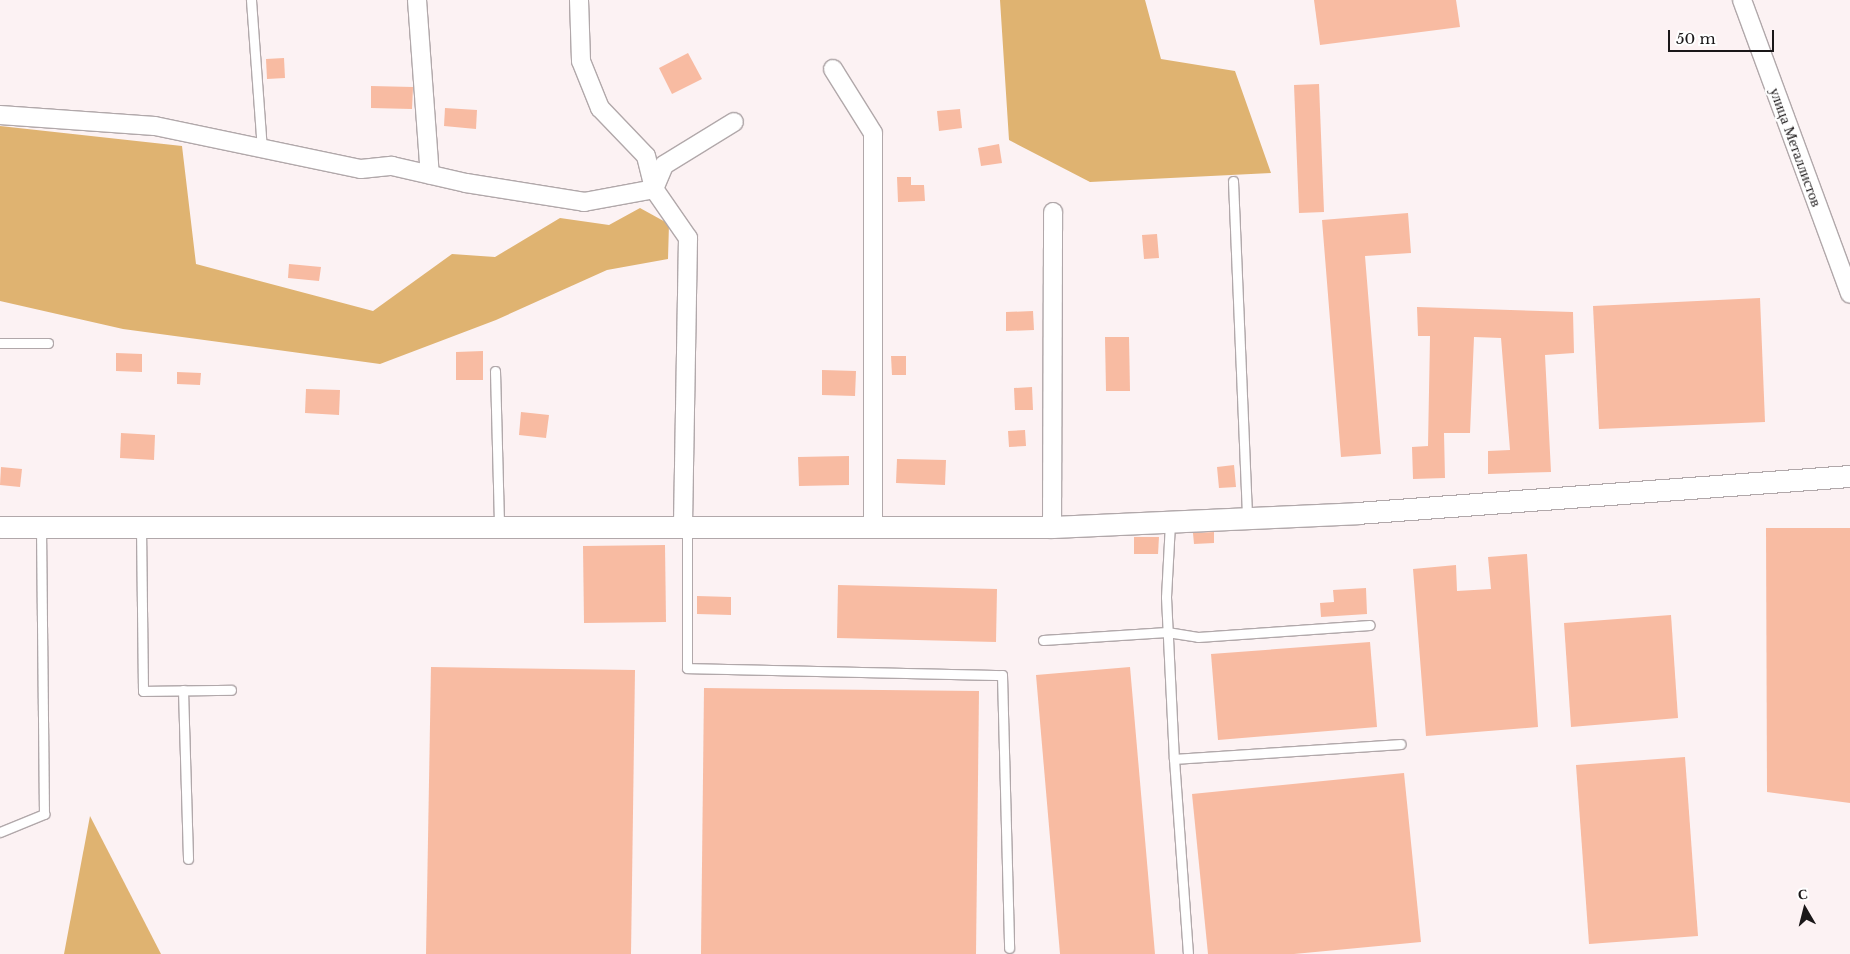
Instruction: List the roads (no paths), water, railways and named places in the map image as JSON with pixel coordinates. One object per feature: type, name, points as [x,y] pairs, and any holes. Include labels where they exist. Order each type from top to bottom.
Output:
[{"type":"street","points":[[417,0],[430,175]]},
{"type":"street","points":[[580,0],[581,61],[600,108],[646,156],[654,189],[688,238],[685,524]]},
{"type":"street","name":"улица Металлистов","points":[[1742,0],[1850,294]]},
{"type":"street","points":[[833,69],[874,133],[874,526]]},
{"type":"street","points":[[0,115],[154,126],[361,169],[392,166],[430,175],[584,202],[654,189]]},
{"type":"street","points":[[654,189],[664,165],[734,122]]},
{"type":"street","points":[[1052,527],[1053,212]]},
{"type":"street","points":[[0,527],[685,524],[1052,527],[1247,519],[1850,476]]},
{"type":"lane","points":[[250,0],[262,149]]},
{"type":"lane","points":[[1233,181],[1247,519]]},
{"type":"lane","points":[[0,343],[48,343]]},
{"type":"lane","points":[[495,371],[499,525]]},
{"type":"lane","points":[[1170,523],[1166,597],[1167,632],[1188,954]]},
{"type":"lane","points":[[685,524],[687,668],[1002,675],[1008,948]]},
{"type":"lane","points":[[0,832],[44,814],[41,527]]},
{"type":"lane","points":[[141,527],[143,691],[230,690]]},
{"type":"lane","points":[[1043,640],[1167,632],[1198,637],[1370,626]]},
{"type":"lane","points":[[183,690],[188,859]]},
{"type":"lane","points":[[1174,759],[1401,744]]}]
